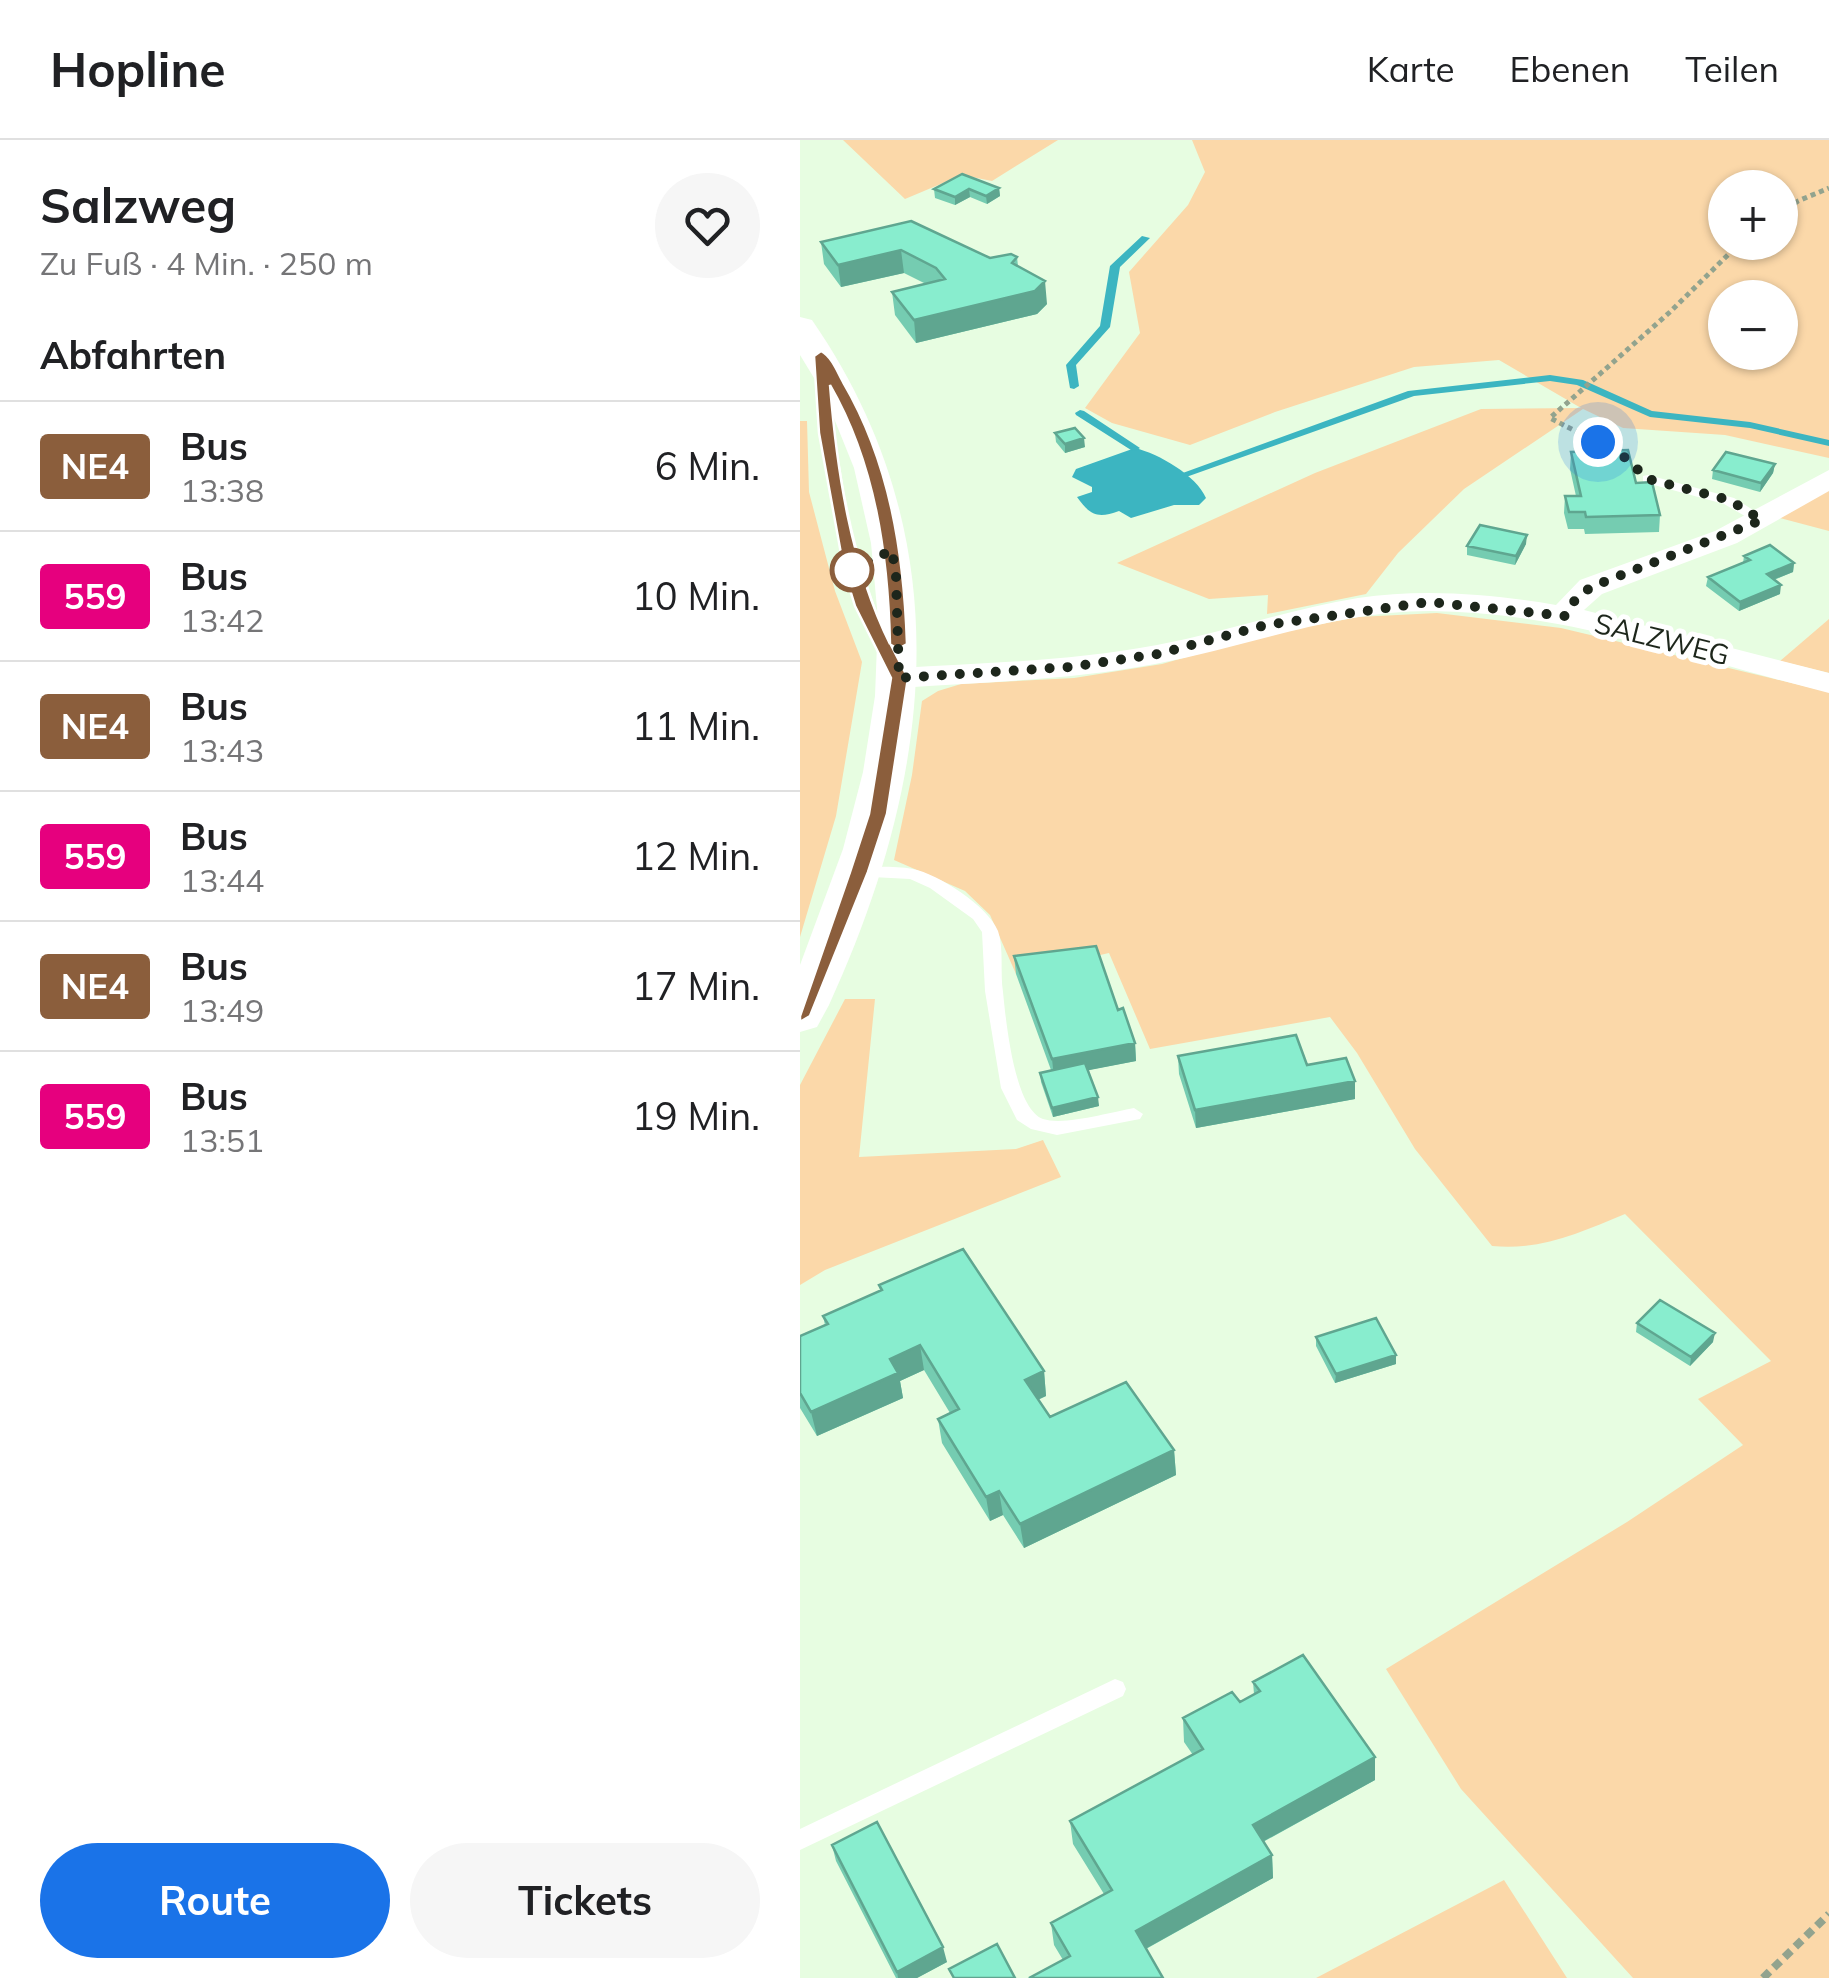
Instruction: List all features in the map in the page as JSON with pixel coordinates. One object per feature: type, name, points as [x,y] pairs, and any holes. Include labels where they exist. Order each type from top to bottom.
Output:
[{"type":"street","points":[[800,1016],[859,872],[878,814],[899,678],[896,576],[882,496],[845,397],[810,341]]},
{"type":"street","points":[[1565,616],[1575,600],[1591,587],[1762,520],[1829,479]]},
{"type":"street","name":"SALZWEG","points":[[899,678],[1070,667],[1158,654],[1266,625],[1429,602],[1565,616],[1829,683]]},
{"type":"lane","points":[[1648,479],[1729,500],[1762,520]]},
{"type":"lane","points":[[859,872],[912,874],[936,884],[979,915],[990,932],[994,991],[1010,1088],[1023,1115],[1037,1124],[1057,1128],[1134,1114]]},
{"type":"lane","points":[[800,1840],[1115,1688]]},
{"type":"path","points":[[1798,201],[1829,188]]},
{"type":"path","points":[[1648,479],[1622,455],[1550,418],[1723,260]]},
{"type":"path","points":[[1763,1978],[1829,1914]]},
{"type":"shaded area","points":[[843,140],[1058,140],[992,181],[962,175],[905,199]]},
{"type":"shaded area","points":[[1192,140],[1829,140],[1829,458],[1725,435],[1623,428],[1583,409],[1464,489],[1398,553],[1366,594],[1267,614],[1268,595],[1209,599],[1117,563],[1315,473],[1481,409],[1581,408],[1499,360],[1414,367],[1275,412],[1190,445],[1112,423],[1085,408],[1140,333],[1129,272],[1188,205],[1205,172]]},
{"type":"shaded area","points":[[800,421],[807,421],[809,492],[835,591],[862,662],[836,816],[800,937]]},
{"type":"shaded area","points":[[1829,488],[1829,531],[1776,517]]},
{"type":"shaded area","points":[[1437,613],[1561,628],[1829,692],[1829,1978],[1633,1978],[1461,1789],[1386,1669],[1627,1522],[1743,1445],[1698,1399],[1771,1361],[1625,1214],[1544,1243],[1492,1246],[1415,1149],[1357,1053],[1330,1017],[1150,1049],[1109,953],[1016,974],[990,915],[965,891],[894,860],[922,701],[938,691],[961,684],[1074,678],[1162,664],[1264,635],[1358,617]]},
{"type":"shaded area","points":[[1829,619],[1829,673],[1780,661]]},
{"type":"shaded area","points":[[845,999],[875,999],[859,1157],[1016,1149],[1043,1140],[1061,1177],[825,1270],[800,1285],[800,1085]]},
{"type":"shaded area","points":[[1504,1880],[1567,1978],[1316,1978]]},
{"type":"water","points":[[1135,448],[1176,467],[1194,481],[1206,498],[1199,505],[1174,505],[1131,518],[1119,511],[1099,515],[1090,511],[1077,497],[1092,492],[1092,487],[1072,477],[1076,469]]},
{"type":"building","points":[[962,174],[999,188],[986,196],[969,189],[955,197],[934,189]]},
{"type":"building","points":[[911,221],[990,258],[1011,254],[1017,257],[1012,263],[1045,281],[1035,291],[914,320],[892,292],[945,279],[936,268],[901,250],[838,265],[821,242]]},
{"type":"building","points":[[1075,428],[1084,438],[1065,444],[1055,433]]},
{"type":"building","points":[[1628,450],[1636,483],[1652,482],[1660,515],[1586,517],[1585,512],[1569,512],[1565,496],[1581,496],[1571,452]]},
{"type":"building","points":[[1726,452],[1775,464],[1761,483],[1713,470]]},
{"type":"building","points":[[1480,525],[1527,535],[1516,556],[1467,546]]},
{"type":"building","points":[[1770,545],[1794,563],[1767,574],[1781,585],[1740,602],[1708,577],[1750,560],[1744,556]]},
{"type":"building","points":[[1096,946],[1118,1010],[1123,1008],[1135,1043],[1052,1059],[1014,956]]},
{"type":"building","points":[[1296,1035],[1307,1065],[1346,1058],[1355,1081],[1195,1110],[1178,1056]]},
{"type":"building","points":[[1085,1063],[1098,1097],[1052,1108],[1040,1073]]},
{"type":"building","points":[[963,1249],[1044,1371],[1025,1380],[1050,1417],[1126,1382],[1174,1450],[1020,1524],[999,1491],[986,1497],[938,1419],[959,1409],[920,1345],[890,1359],[898,1373],[811,1412],[800,1393],[800,1336],[828,1324],[823,1316],[882,1290],[879,1285]]},
{"type":"building","points":[[1660,1300],[1715,1333],[1691,1357],[1637,1323]]},
{"type":"building","points":[[1376,1318],[1396,1355],[1336,1374],[1316,1337]]},
{"type":"building","points":[[1303,1655],[1375,1757],[1253,1825],[1272,1855],[1136,1931],[1163,1978],[1029,1978],[1070,1956],[1051,1923],[1112,1890],[1070,1821],[1203,1749],[1183,1718],[1232,1692],[1240,1702],[1260,1691],[1253,1682]]},
{"type":"building","points":[[877,1822],[943,1947],[897,1972],[832,1845]]},
{"type":"building","points":[[997,1944],[1015,1978],[954,1978],[949,1969]]},
{"type":"waterway","points":[[1074,386],[1071,365],[1105,327],[1115,266],[1145,238]]},
{"type":"waterway","points":[[1185,474],[1412,393],[1550,378],[1579,382],[1650,414],[1750,425],[1829,443]]},
{"type":"waterway","points":[[1080,413],[1135,448]]},
{"type":"bus line","name":"NE4","points":[[800,1016],[859,872],[878,814],[899,678],[863,606],[852,570],[827,433],[821,356],[845,397],[882,496],[896,576],[898,644]]},
{"type":"route","points":[[852,570],[892,550],[899,678],[1070,667],[1158,654],[1266,625],[1429,602],[1565,616],[1575,600],[1591,587],[1762,520],[1729,500],[1648,479],[1622,455],[1598,442]]}]
